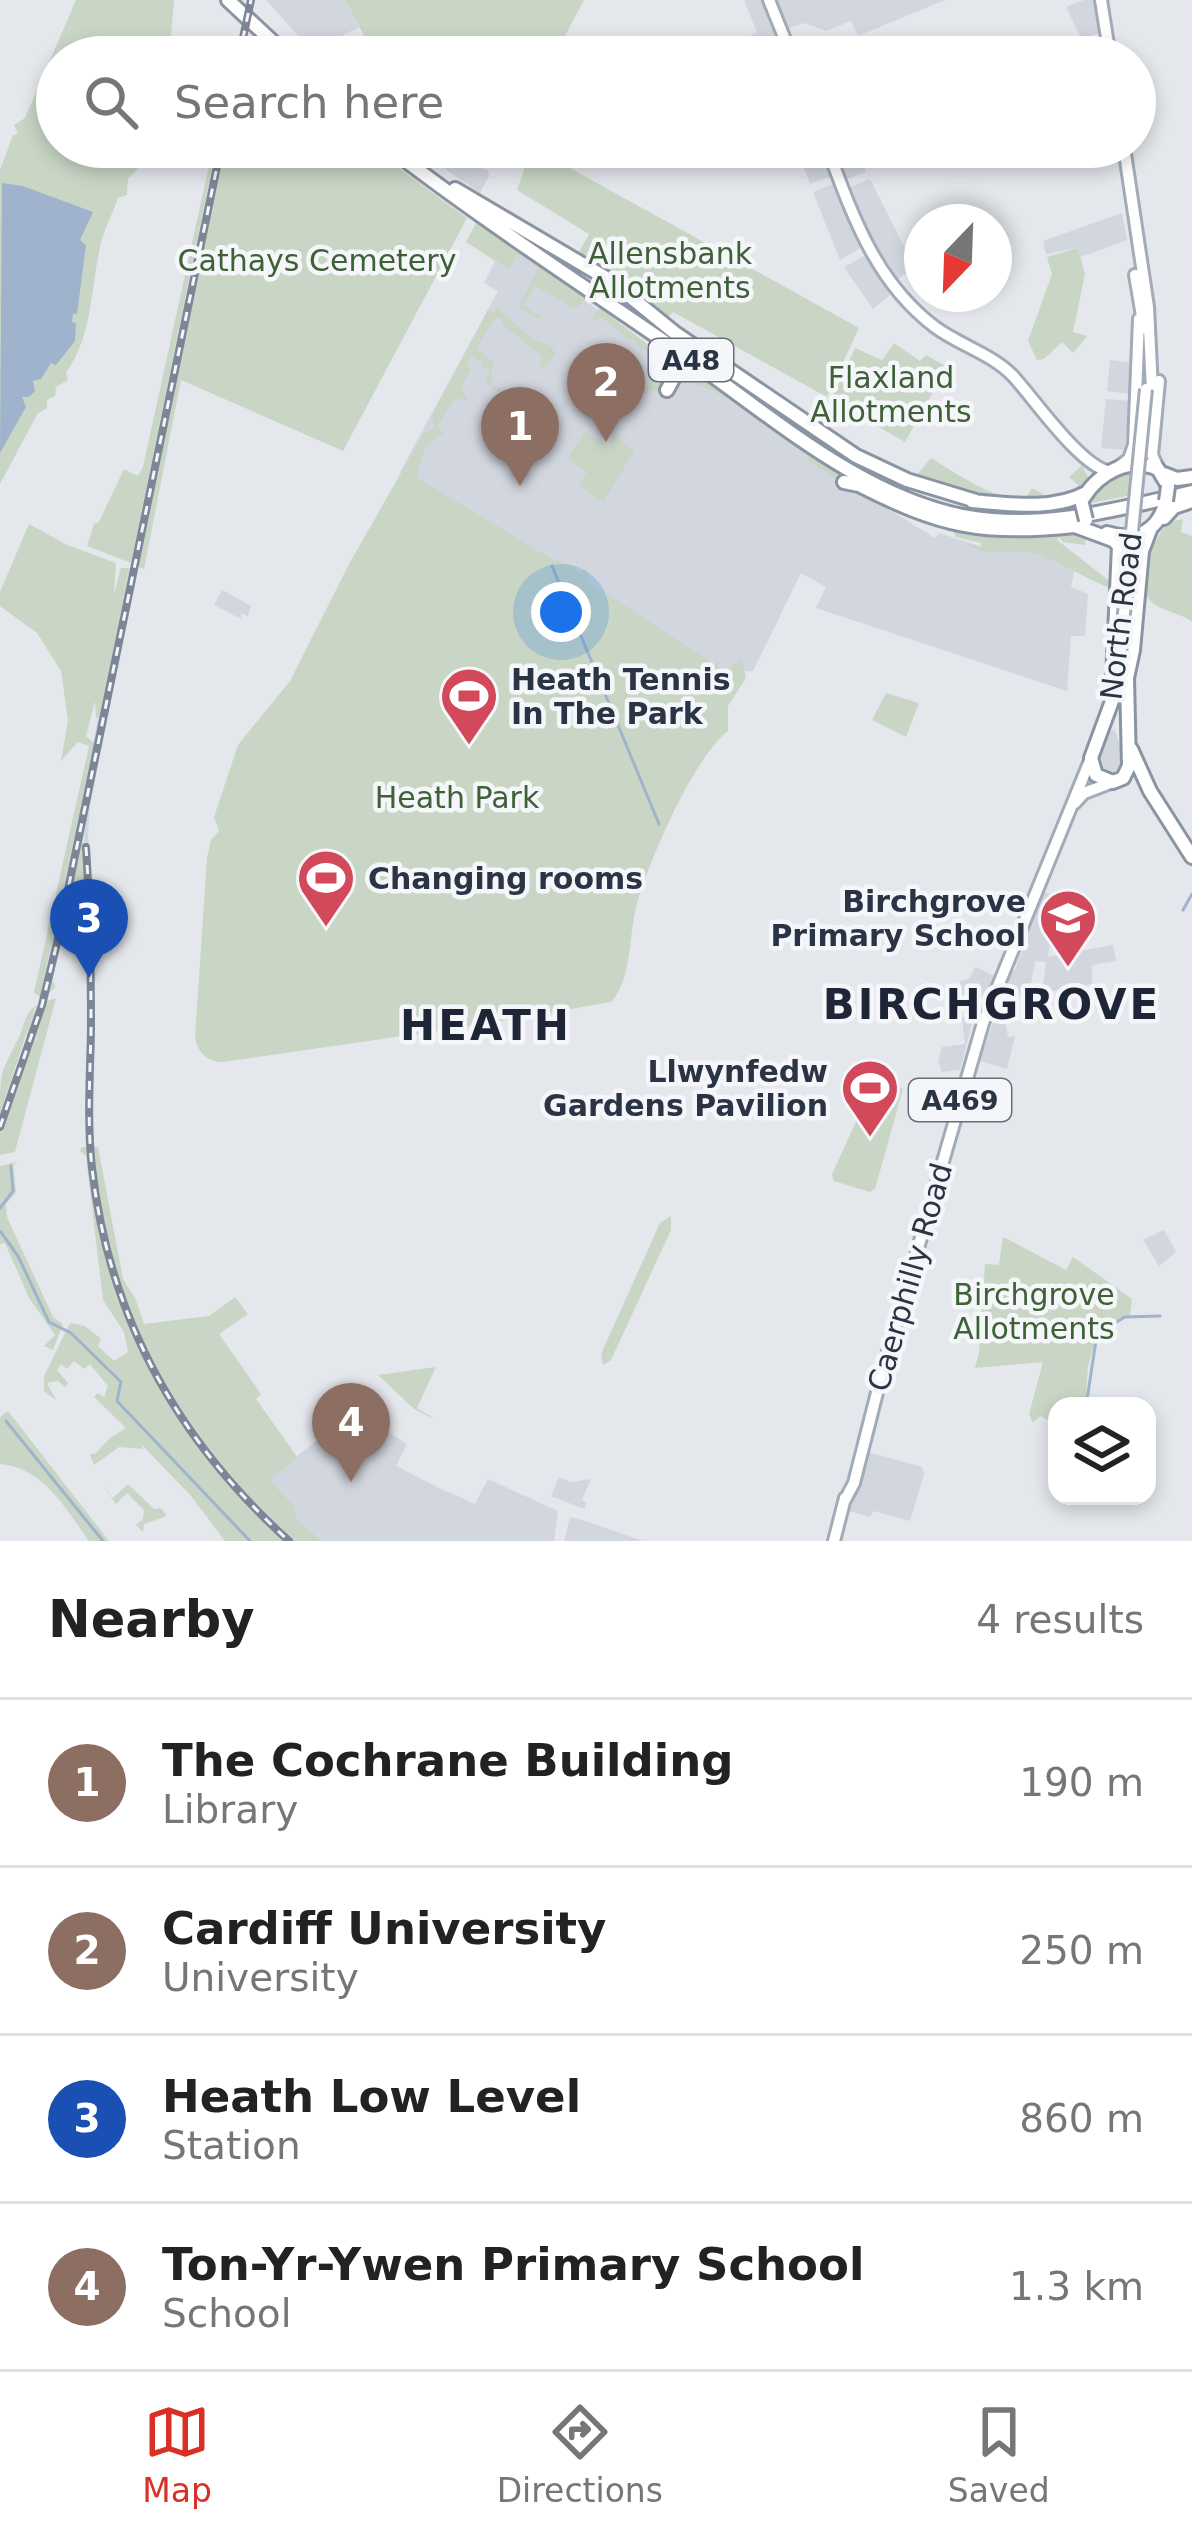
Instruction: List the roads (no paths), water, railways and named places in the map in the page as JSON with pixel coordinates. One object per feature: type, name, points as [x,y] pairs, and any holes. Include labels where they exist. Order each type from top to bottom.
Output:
[{"type":"highway","points":[[218,0],[257,36]]},
{"type":"highway","points":[[228,0],[267,36]]},
{"type":"highway","name":"A48","points":[[417,168],[845,462],[914,494],[986,512],[1050,513],[1192,490]]},
{"type":"highway","name":"A48","points":[[427,168],[845,462]]},
{"type":"highway","points":[[455,189],[611,281],[675,333],[843,448],[895,476],[976,502]]},
{"type":"highway","points":[[539,256],[668,355],[675,373],[667,390]]},
{"type":"highway","points":[[845,462],[910,488],[976,502],[1072,501],[1113,471],[1142,464],[1192,490]]},
{"type":"highway","points":[[845,462],[886,495],[969,525]]},
{"type":"highway","points":[[1164,477],[1165,507]]},
{"type":"highway","points":[[844,482],[933,520],[1023,530],[1084,525],[1115,536],[1136,537],[1150,530]]},
{"type":"highway","points":[[1127,678],[1142,555],[1150,530],[1165,507],[1192,490]]},
{"type":"highway","points":[[1142,555],[1167,514],[1192,490]]},
{"type":"highway","points":[[1084,525],[1087,494]]},
{"type":"highway","points":[[1084,525],[1118,544],[1112,701]]},
{"type":"highway","points":[[1115,536],[1123,550],[1116,611]]},
{"type":"highway","name":"North Road","points":[[1117,782],[1128,769],[1130,749],[1127,678]]},
{"type":"highway","name":"North Road","points":[[1091,758],[1112,701]]},
{"type":"highway","points":[[1130,749],[1192,856]]},
{"type":"highway","points":[[1091,758],[1096,776],[1143,791],[1192,870]]},
{"type":"main road","points":[[769,0],[784,36]]},
{"type":"main road","points":[[1104,0],[1110,36]]},
{"type":"main road","points":[[835,168],[866,244],[893,286],[934,326],[1002,366],[1088,460],[1113,471],[1131,458],[1134,445],[1144,307]]},
{"type":"main road","name":"North Road","points":[[1112,701],[1123,654],[1148,336],[1124,168]]},
{"type":"main road","points":[[1144,307],[1159,360],[1152,455],[1164,477]]},
{"type":"main road","points":[[1087,494],[1088,460]]},
{"type":"main road","name":"North Road","points":[[1123,654],[1127,678]]},
{"type":"main road","name":"Caerphilly Road","points":[[834,1541],[984,1019],[1091,758]]},
{"type":"main road","points":[[1071,807],[1082,794],[1117,782]]},
{"type":"water","points":[[2,183],[93,212],[80,240],[86,245],[72,322],[76,323],[75,341],[56,365],[51,363],[41,379],[33,381],[35,391],[22,397],[26,407],[0,453]]},
{"type":"waterway","points":[[552,566],[659,824]]},
{"type":"waterway","points":[[1183,910],[1192,894]]},
{"type":"waterway","points":[[0,1208],[13,1191],[11,1166]]},
{"type":"waterway","points":[[0,1231],[18,1256],[49,1322],[71,1333],[121,1382],[117,1401],[250,1541]]},
{"type":"waterway","points":[[1087,1397],[1097,1334],[1125,1317],[1160,1316]]},
{"type":"waterway","points":[[6,1421],[103,1541]]},
{"type":"railway","points":[[243,36],[251,0]]},
{"type":"railway","points":[[0,1127],[42,1005],[57,943],[217,168]]},
{"type":"railway","points":[[86,847],[90,1151],[114,1276],[155,1373],[182,1419],[249,1502],[289,1541]]},
{"type":"place","name":"Cardiff University","points":[[606,442]]},
{"type":"place","name":"The Cochrane Building","points":[[520,486]]},
{"type":"place","name":"Heath Tennis In The Park","points":[[469,747]]},
{"type":"place","name":"Changing rooms","points":[[326,929]]},
{"type":"place","name":"Birchgrove Primary School","points":[[1068,969]]},
{"type":"place","name":"Heath Low Level","points":[[89,978]]},
{"type":"place","name":"Llwynfedw Gardens Pavilion","points":[[870,1139]]},
{"type":"place","name":"Ton-Yr-Ywen Primary School","points":[[351,1482]]},
{"type":"district","name":"BIRCHGROVE","points":[[992,1004]]},
{"type":"district","name":"HEATH","points":[[486,1025]]},
{"type":"park label","name":"Cathays Cemetery","points":[[317,260]]},
{"type":"park label","name":"Allensbank Allotments","points":[[670,270]]},
{"type":"park label","name":"Flaxland Allotments","points":[[891,394]]},
{"type":"park label","name":"Heath Park","points":[[457,797]]},
{"type":"park label","name":"Birchgrove Allotments","points":[[1034,1311]]}]
